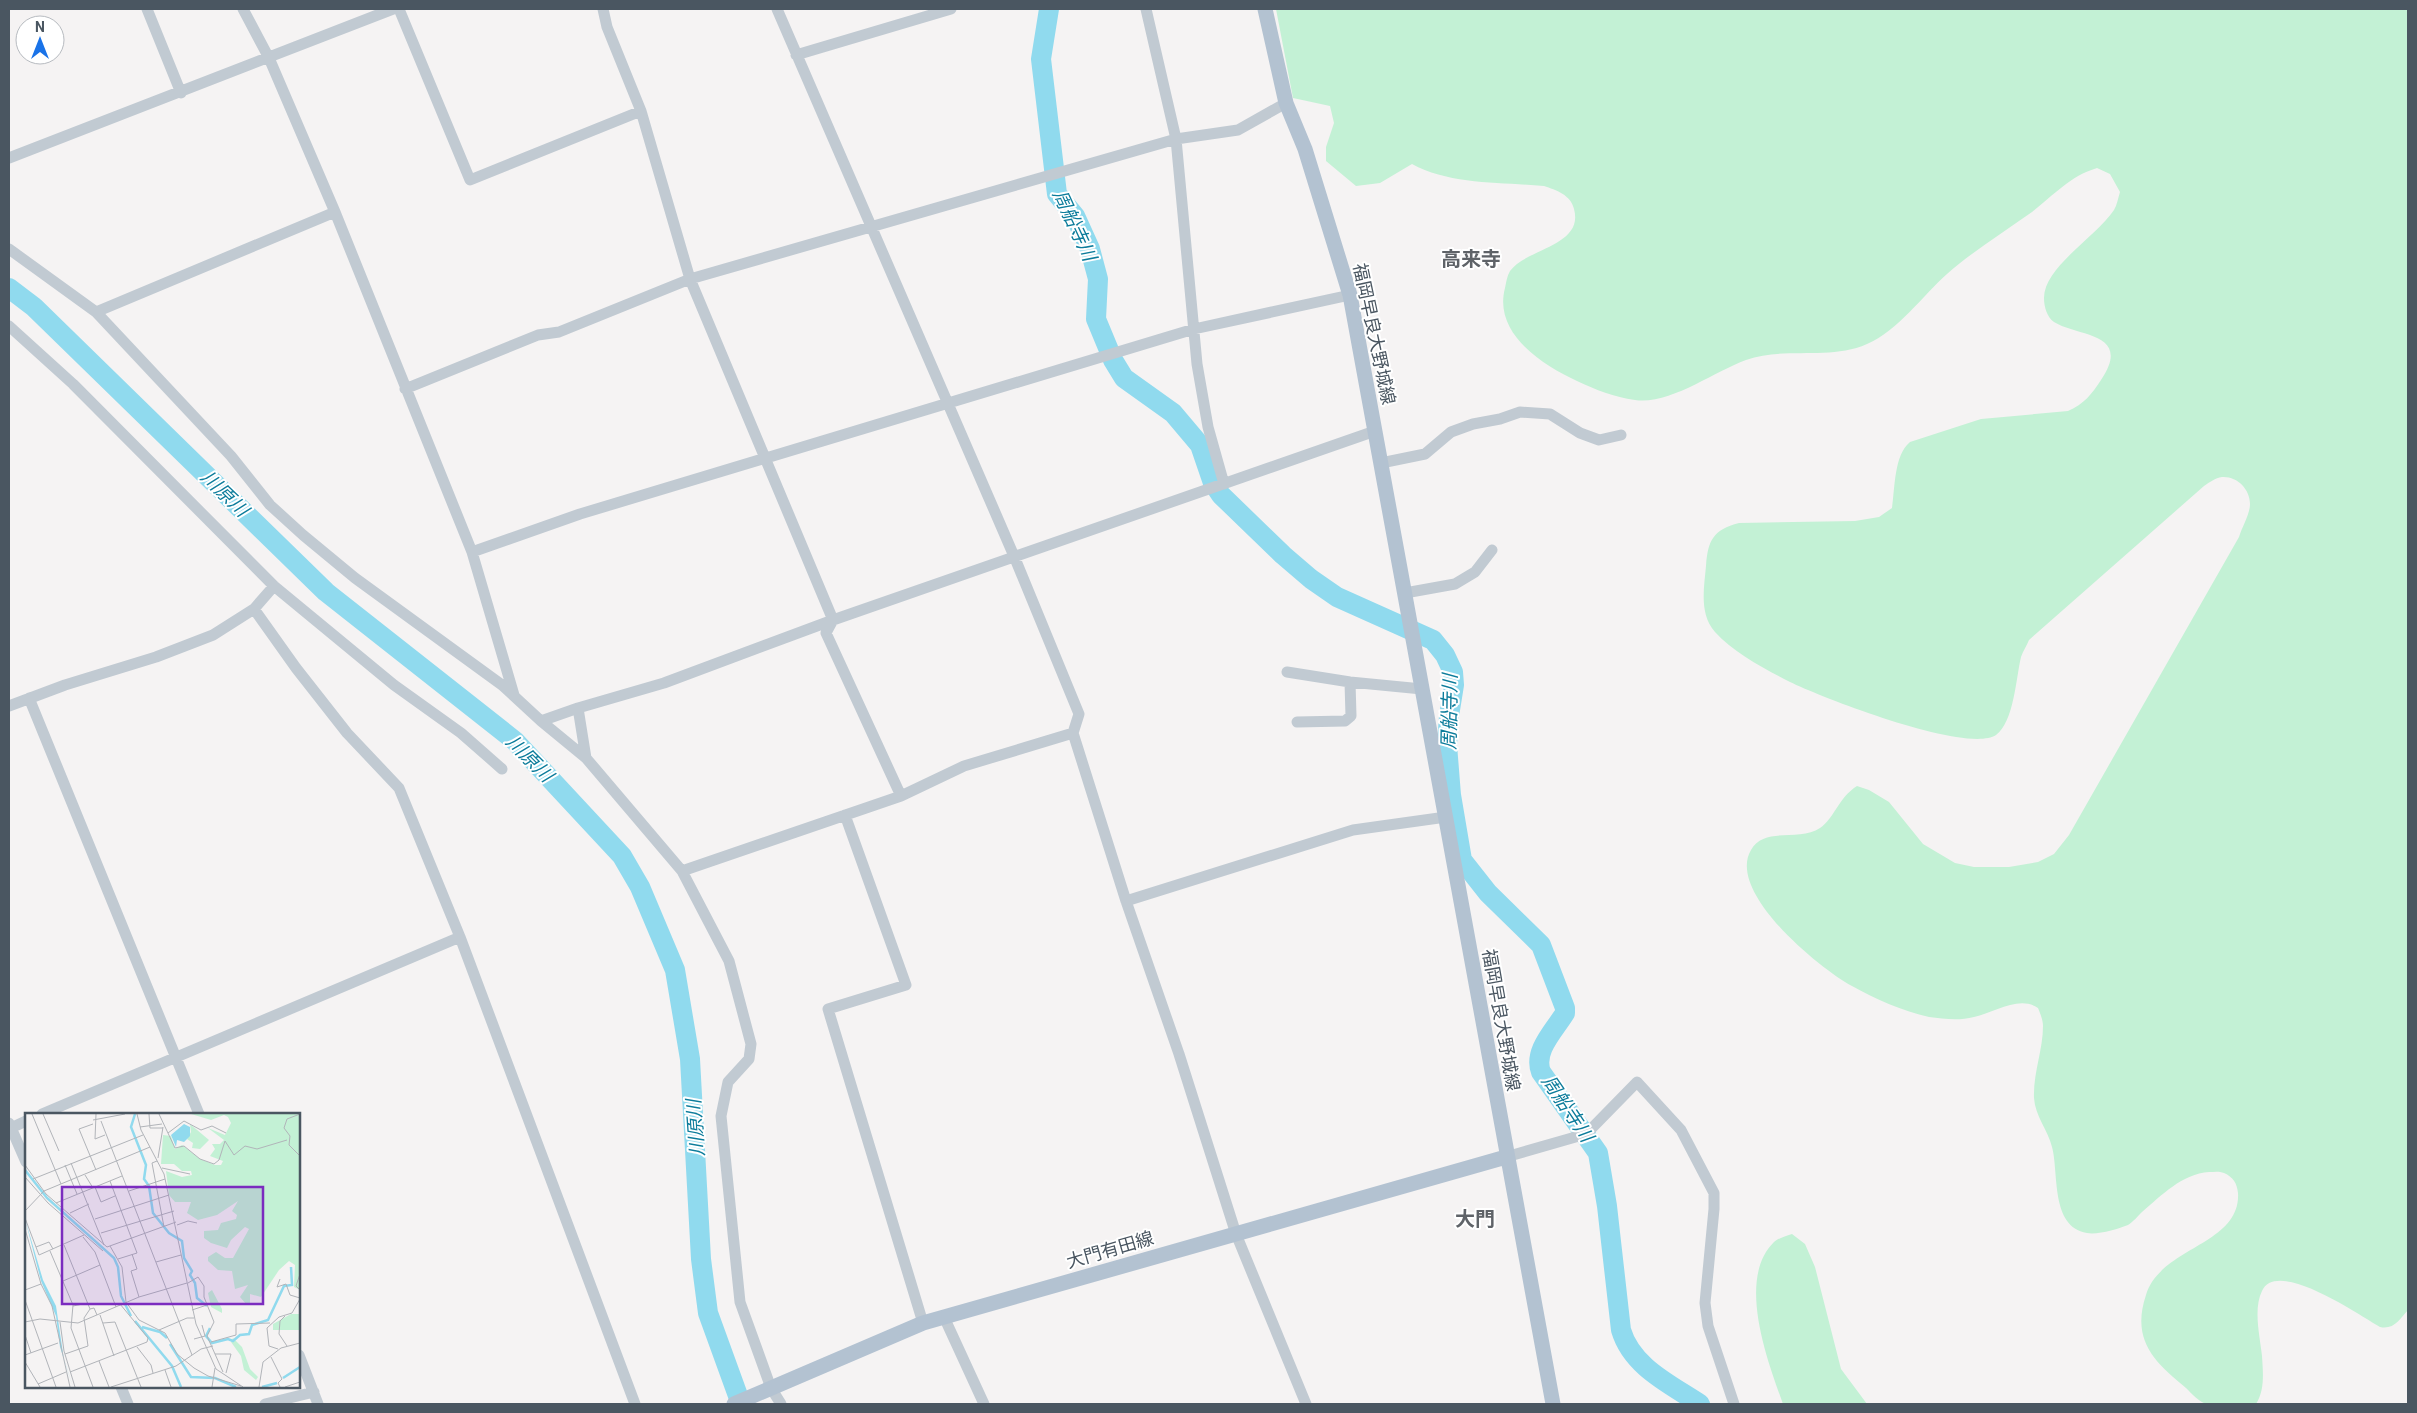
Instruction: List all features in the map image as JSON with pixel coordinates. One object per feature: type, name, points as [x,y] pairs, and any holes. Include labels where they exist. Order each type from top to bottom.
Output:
[{"type":"main road","name":"福岡早良大野城線","points":[[1265,9],[1286,103],[1305,149],[1350,295],[1446,817],[1506,1157],[1553,1404]]},
{"type":"main road","name":"大門有田線","points":[[734,1404],[923,1323],[1506,1157]]},
{"type":"street","points":[[147,9],[180,93]]},
{"type":"street","points":[[243,9],[269,58],[335,212],[472,552],[514,696]]},
{"type":"street","points":[[9,158],[269,58],[377,12],[393,9]]},
{"type":"street","points":[[399,9],[470,180],[641,111]]},
{"type":"street","points":[[603,9],[608,27],[641,111],[690,279],[833,620]]},
{"type":"street","points":[[777,9],[1014,556],[1078,714],[1073,733],[1126,901],[1179,1054],[1236,1234],[1306,1404]]},
{"type":"street","points":[[796,55],[951,9]]},
{"type":"street","points":[[1146,9],[1176,139],[1197,364],[1208,427],[1224,484]]},
{"type":"street","points":[[405,389],[538,335],[559,332],[690,279],[1176,139],[1238,130],[1286,103]]},
{"type":"street","points":[[96,312],[335,212]]},
{"type":"street","points":[[9,249],[96,312],[231,456],[270,505],[296,529],[355,578],[438,640],[478,666],[541,722],[586,758],[682,871],[729,961],[750,1044],[749,1059],[728,1082],[720,1116],[740,1302],[764,1391],[781,1404]]},
{"type":"street","points":[[472,552],[580,514],[1194,329],[1350,295]]},
{"type":"street","points":[[9,326],[73,384],[274,586],[394,685],[461,733],[502,769]]},
{"type":"street","points":[[1381,463],[1425,454],[1451,432],[1473,424],[1500,419],[1520,412],[1550,414],[1580,432],[1598,440],[1621,435]]},
{"type":"street","points":[[541,722],[578,708],[664,683],[833,620],[1376,431]]},
{"type":"street","points":[[1404,593],[1455,584],[1475,572],[1492,550]]},
{"type":"street","points":[[9,706],[212,636],[254,608],[274,586]]},
{"type":"street","points":[[254,608],[296,668],[347,733],[399,788],[460,937],[635,1404]]},
{"type":"street","points":[[833,620],[826,633],[902,796]]},
{"type":"street","points":[[1287,672],[1350,682],[1422,689]]},
{"type":"street","points":[[1297,722],[1345,721],[1351,716],[1350,682]]},
{"type":"street","points":[[28,698],[200,1113]]},
{"type":"street","points":[[578,708],[586,758]]},
{"type":"street","points":[[682,871],[902,796],[964,766],[1073,733]]},
{"type":"street","points":[[845,815],[906,985],[828,1009],[923,1323]]},
{"type":"street","points":[[1126,901],[1353,830],[1446,817]]},
{"type":"street","points":[[44,1113],[460,937]]},
{"type":"street","points":[[1506,1157],[1579,1136],[1592,1130],[1637,1082],[1681,1130],[1714,1193],[1705,1303],[1708,1326],[1734,1404]]},
{"type":"street","points":[[25,1121],[10,1125],[25,1160]]},
{"type":"street","points":[[944,1317],[984,1404]]},
{"type":"street","points":[[300,1357],[318,1404]]},
{"type":"street","points":[[121,1388],[128,1404]]},
{"type":"street","points":[[265,1404],[314,1392]]},
{"type":"green space","points":[[1276,9],[2408,9],[2408,1310],[2396,1323],[2385,1328],[2380,1327],[2319,1292],[2284,1281],[2271,1283],[2262,1291],[2258,1306],[2263,1375],[2261,1393],[2256,1404],[2212,1405],[2199,1400],[2164,1369],[2148,1349],[2141,1325],[2142,1311],[2146,1295],[2154,1279],[2167,1266],[2214,1235],[2227,1224],[2235,1210],[2238,1193],[2236,1183],[2232,1178],[2220,1172],[2199,1174],[2173,1186],[2128,1225],[2097,1233],[2087,1233],[2075,1229],[2067,1221],[2062,1210],[2058,1197],[2052,1147],[2035,1105],[2034,1089],[2043,1026],[2038,1008],[2031,1004],[2023,1003],[2006,1006],[1968,1018],[1946,1019],[1929,1017],[1909,1011],[1870,995],[1837,977],[1799,947],[1764,907],[1752,887],[1747,867],[1751,850],[1757,843],[1764,838],[1803,834],[1820,828],[1829,819],[1845,796],[1857,786],[1869,790],[1889,802],[1923,844],[1955,863],[1974,867],[2009,867],[2038,862],[2054,854],[2069,835],[2239,537],[2250,508],[2248,493],[2242,484],[2233,479],[2228,477],[2217,478],[2204,486],[2029,640],[2021,657],[2011,710],[2007,720],[1996,735],[1980,739],[1956,737],[1894,722],[1807,690],[1770,672],[1740,654],[1715,632],[1707,617],[1704,592],[1708,549],[1714,537],[1723,529],[1739,523],[1855,521],[1879,517],[1892,508],[1898,463],[1910,442],[1981,419],[2068,411],[2079,405],[2091,394],[2109,364],[2111,353],[2107,345],[2098,339],[2054,322],[2046,312],[2044,298],[2046,286],[2062,263],[2114,210],[2120,192],[2110,174],[2097,168],[2087,171],[2070,181],[2032,212],[1957,266],[1900,322],[1879,338],[1867,344],[1837,352],[1761,356],[1733,365],[1677,393],[1662,398],[1648,400],[1627,399],[1591,387],[1549,366],[1523,345],[1513,333],[1506,319],[1503,304],[1507,277],[1510,271],[1518,263],[1563,239],[1571,231],[1575,221],[1574,209],[1570,200],[1558,191],[1544,186],[1459,179],[1427,171],[1412,164],[1380,183],[1356,186],[1326,161],[1326,147],[1334,123],[1330,106],[1293,98]]},
{"type":"green space","points":[[1792,1234],[1805,1244],[1815,1267],[1841,1369],[1867,1404],[1783,1404],[1770,1366],[1759,1321],[1756,1298],[1757,1277],[1763,1258],[1774,1242]]},
{"type":"waterway","name":"周船寺川","points":[[1049,9],[1041,59],[1057,194],[1075,216],[1090,249],[1098,279],[1096,319],[1113,360],[1124,378],[1173,413],[1200,445],[1213,483],[1221,495],[1283,555],[1311,579],[1337,597],[1433,640],[1445,655],[1453,672],[1454,685],[1447,745],[1451,795],[1462,860],[1488,893],[1541,945],[1565,1008],[1565,1013],[1542,1049],[1539,1064],[1541,1072],[1598,1153],[1607,1206],[1621,1330],[1626,1343],[1643,1364],[1665,1382],[1700,1404]]},
{"type":"waterway","name":"川原川","points":[[9,288],[34,307],[326,592],[515,741],[622,856],[640,887],[675,970],[690,1059],[701,1259],[708,1313],[741,1404]]},
{"type":"district","name":"高来寺","points":[[1471,259]]},
{"type":"district","name":"大門","points":[[1475,1219]]}]
